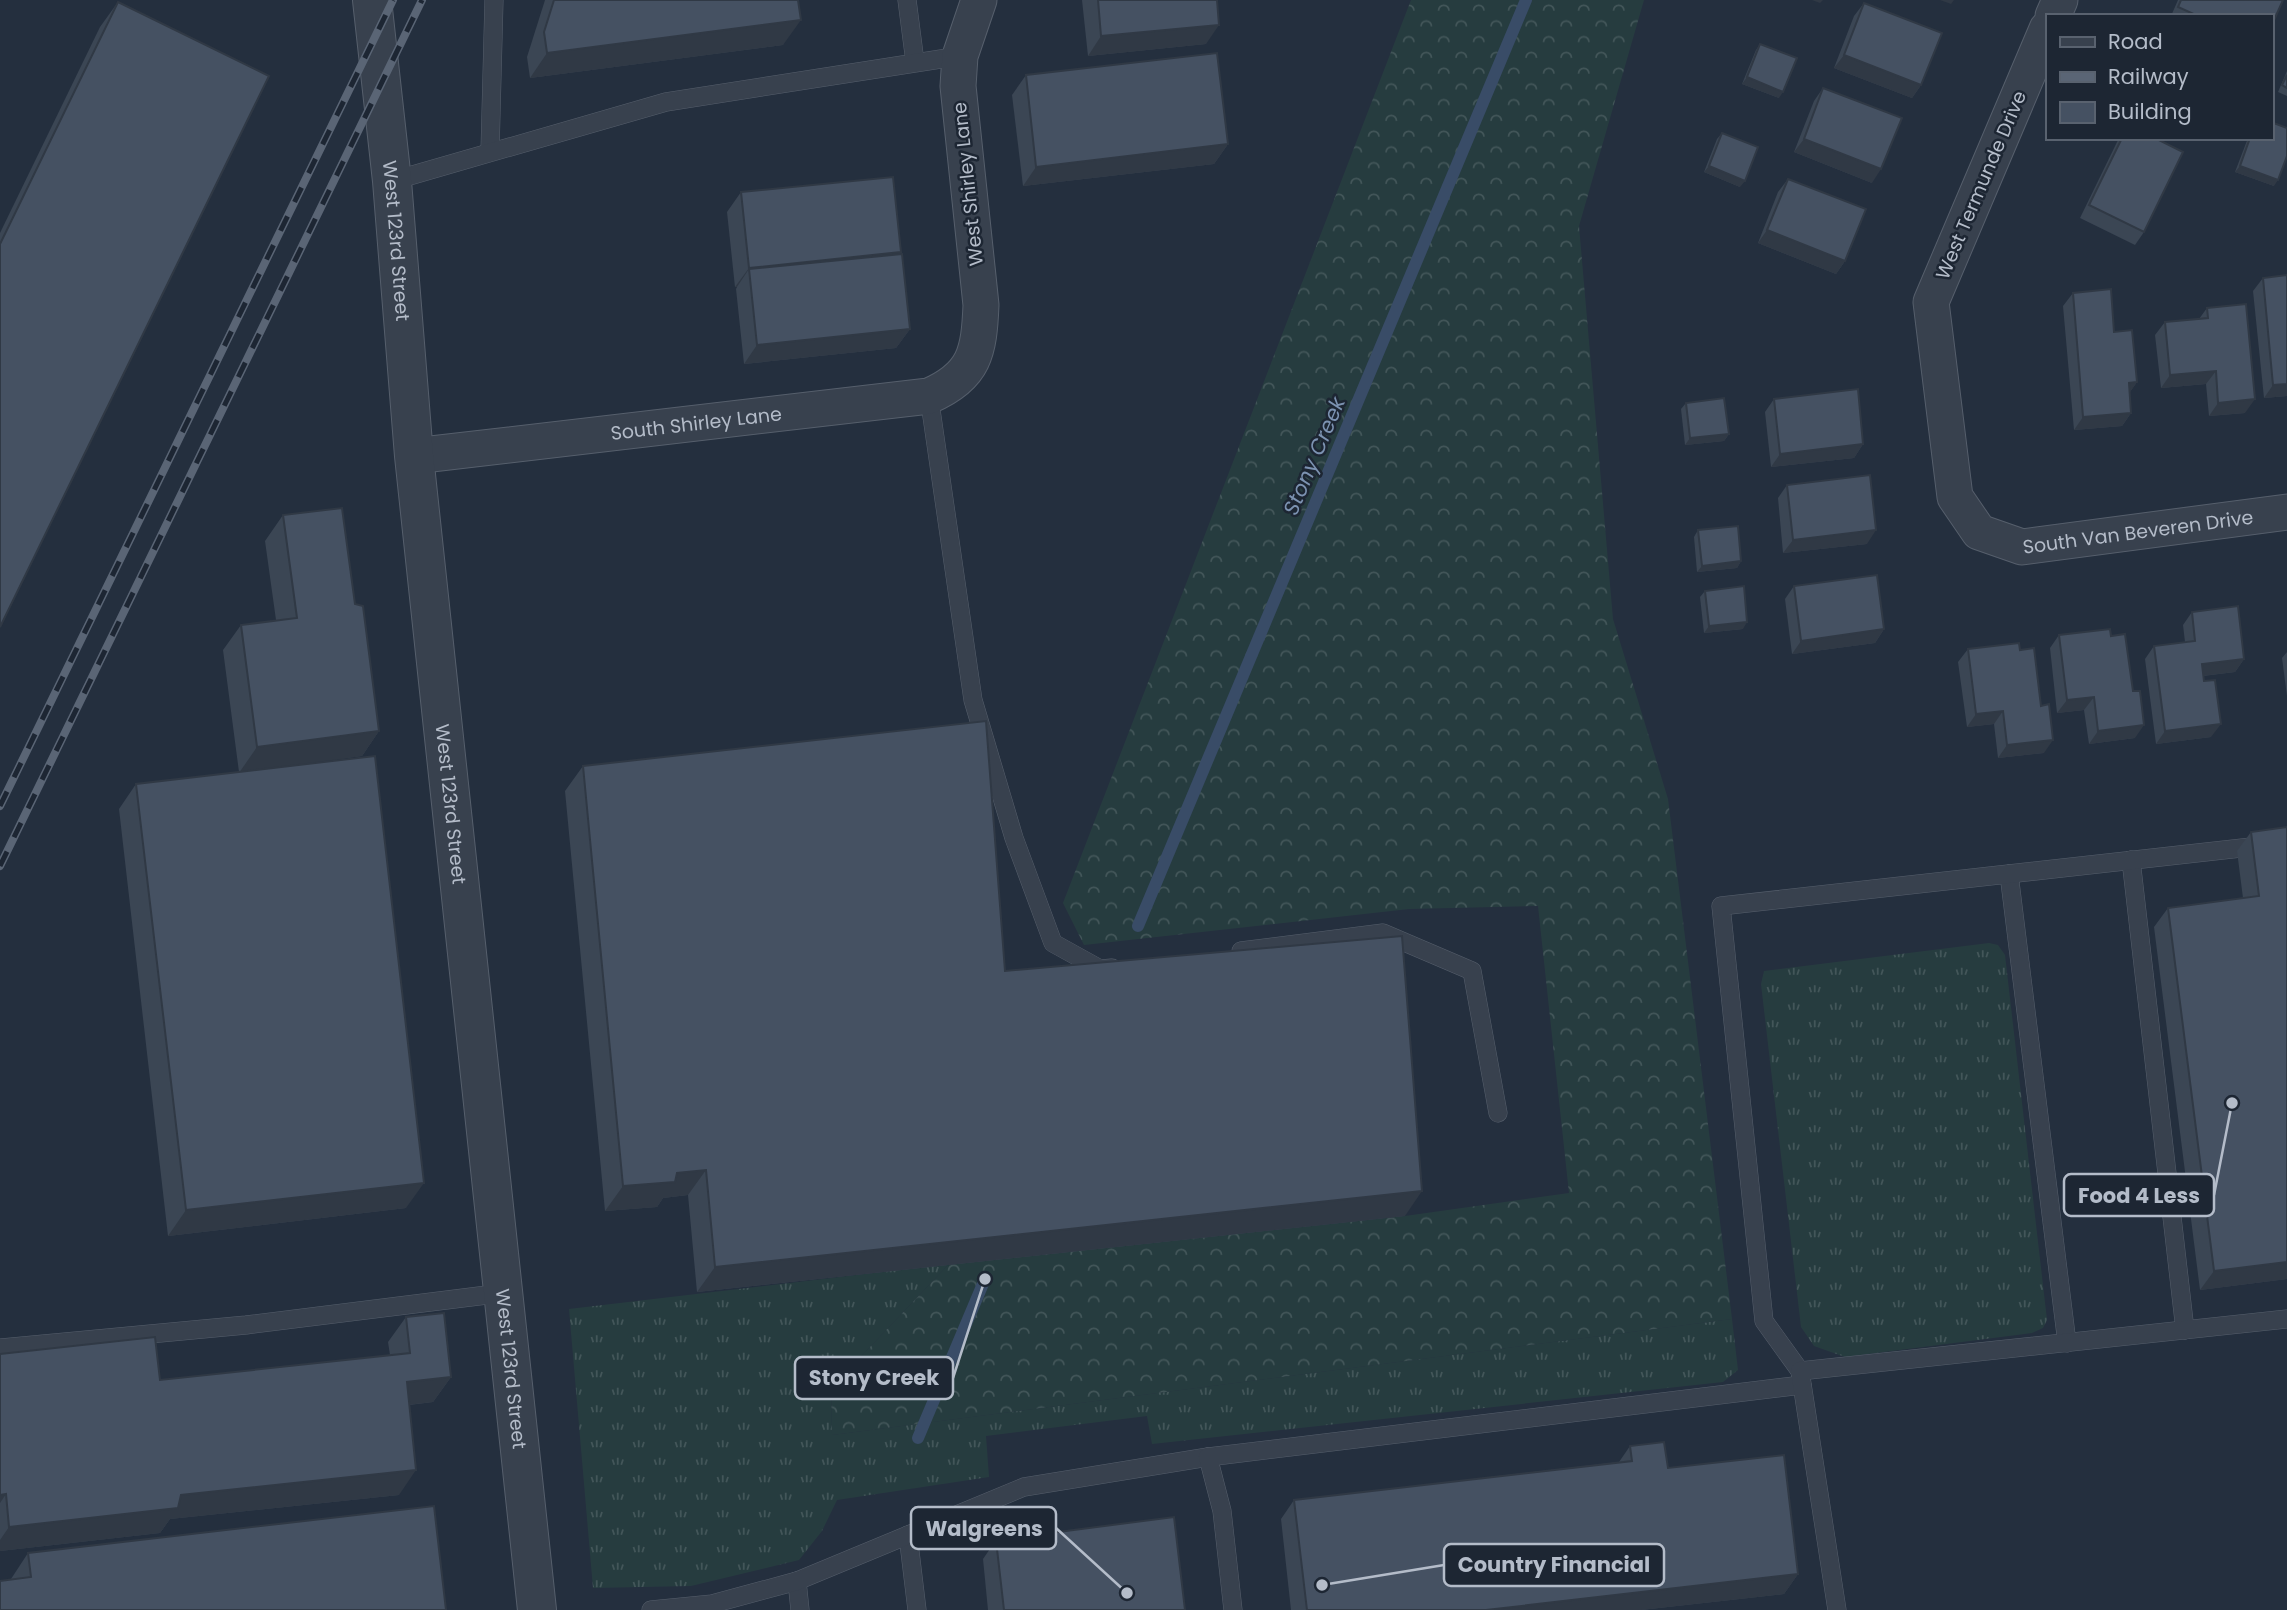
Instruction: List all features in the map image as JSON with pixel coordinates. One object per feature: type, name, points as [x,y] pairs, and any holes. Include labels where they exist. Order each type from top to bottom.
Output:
[{"type":"street","name":"West 123rd Street","points":[[372,0],[392,181],[414,456],[537,1610]]},
{"type":"street","name":"West Shirley Lane","points":[[969,369],[980,341],[981,305],[958,86],[960,56],[967,28],[979,0]]},
{"type":"street","name":"West Termunde Drive","points":[[1931,302],[2046,31]]},
{"type":"street","name":"South Van Beveren Drive","points":[[1931,302],[1955,497],[1979,532],[2021,547],[2287,512]]},
{"type":"street","name":"South Shirley Lane","points":[[414,456],[929,396],[949,387],[969,369]]},
{"type":"lane","points":[[490,151],[494,0]]},
{"type":"lane","points":[[907,0],[915,62]]},
{"type":"lane","points":[[392,181],[666,102],[960,56]]},
{"type":"lane","points":[[929,396],[937,433],[973,700],[1014,838],[1052,943],[1100,969],[1127,966]]},
{"type":"lane","points":[[1838,1610],[1801,1378],[1764,1321],[1721,906],[2287,843]]},
{"type":"lane","points":[[2131,860],[2185,1330]]},
{"type":"lane","points":[[2009,874],[2067,1343]]},
{"type":"lane","points":[[1222,953],[1383,933],[1472,971],[1498,1113]]},
{"type":"lane","points":[[0,1348],[246,1325],[503,1293]]},
{"type":"lane","points":[[651,1610],[712,1604],[797,1581],[1024,1486],[1209,1457],[1801,1378],[2067,1343],[2287,1319]]},
{"type":"lane","points":[[1209,1457],[1222,1511],[1233,1610]]},
{"type":"lane","points":[[908,1535],[917,1610]]},
{"type":"lane","points":[[797,1581],[800,1610]]},
{"type":"green space","points":[[1411,0],[1644,0],[1579,226],[1613,619],[1668,799],[1732,1319],[832,1435],[831,1388],[949,1264],[1405,1216],[1569,1193],[1538,906],[1409,909],[1084,945],[1063,903]]},
{"type":"green space","points":[[1989,943],[1998,945],[2005,955],[2047,1320],[2043,1328],[2032,1333],[1845,1357],[1814,1346],[1801,1327],[1761,984],[1764,971]]},
{"type":"green space","points":[[949,1264],[831,1388],[832,1435],[1732,1319],[1738,1370],[1723,1382],[1152,1444],[1147,1416],[986,1436],[989,1477],[837,1500],[822,1531],[799,1560],[691,1586],[593,1588],[569,1309]]},
{"type":"building","points":[[554,0],[798,0],[801,20],[547,53],[544,32]]},
{"type":"building","points":[[1098,0],[1217,0],[1219,25],[1101,36]]},
{"type":"building","points":[[2181,0],[2283,0],[2273,22],[2273,14],[2194,14],[2178,7]]},
{"type":"building","points":[[118,2],[269,76],[0,627],[0,244]]},
{"type":"building","points":[[1864,3],[1942,33],[1921,85],[1844,55]]},
{"type":"building","points":[[1760,44],[1797,58],[1783,92],[1747,77]]},
{"type":"building","points":[[1217,53],[1228,144],[1036,167],[1026,75]]},
{"type":"building","points":[[2287,75],[2287,88],[2282,85]]},
{"type":"building","points":[[1823,88],[1902,118],[1881,169],[1804,139]]},
{"type":"building","points":[[2273,123],[2287,128],[2287,156],[2278,180],[2240,166],[2249,140],[2273,140]]},
{"type":"building","points":[[1722,133],[1758,147],[1745,181],[1709,166]]},
{"type":"building","points":[[2121,140],[2159,140],[2183,152],[2144,232],[2089,205]]},
{"type":"building","points":[[893,177],[901,252],[749,268],[741,192]]},
{"type":"building","points":[[1788,179],[1866,209],[1845,261],[1767,230]]},
{"type":"building","points":[[902,254],[910,329],[757,345],[749,269]]},
{"type":"building","points":[[2287,275],[2287,384],[2273,385],[2263,278]]},
{"type":"building","points":[[2111,289],[2114,332],[2132,330],[2137,382],[2129,383],[2131,413],[2083,417],[2073,293]]},
{"type":"building","points":[[2246,304],[2255,399],[2218,403],[2216,371],[2170,375],[2165,322],[2208,318],[2207,308]]},
{"type":"building","points":[[1858,389],[1863,444],[1780,454],[1774,399]]},
{"type":"building","points":[[1724,398],[1729,434],[1690,438],[1686,403]]},
{"type":"building","points":[[1870,475],[1876,530],[1793,540],[1787,485]]},
{"type":"building","points":[[342,508],[355,604],[363,606],[379,731],[257,747],[241,625],[297,618],[283,515]]},
{"type":"building","points":[[1738,526],[1741,561],[1702,566],[1698,530]]},
{"type":"building","points":[[1877,575],[1884,629],[1801,641],[1794,586]]},
{"type":"building","points":[[1744,586],[1747,622],[1709,626],[1705,591]]},
{"type":"building","points":[[2238,606],[2244,659],[2202,664],[2204,681],[2215,680],[2221,724],[2165,731],[2154,646],[2195,641],[2192,612]]},
{"type":"building","points":[[2110,629],[2111,636],[2125,634],[2133,691],[2140,691],[2144,725],[2098,731],[2094,697],[2067,700],[2059,635]]},
{"type":"building","points":[[2019,643],[2020,650],[2034,648],[2041,706],[2049,704],[2053,740],[2007,745],[2003,711],[1976,714],[1968,649]]},
{"type":"building","points":[[986,721],[1005,971],[1402,936],[1422,1191],[715,1267],[706,1170],[677,1173],[675,1182],[623,1186],[583,766]]},
{"type":"building","points":[[375,756],[424,1183],[186,1210],[136,784]]},
{"type":"building","points":[[2287,827],[2287,1262],[2214,1271],[2168,908],[2259,896],[2251,832]]},
{"type":"building","points":[[444,1313],[451,1377],[407,1382],[416,1470],[181,1495],[178,1508],[9,1527],[6,1494],[0,1495],[0,1354],[155,1337],[160,1380],[410,1353],[406,1317]]},
{"type":"building","points":[[1664,1442],[1668,1468],[1784,1455],[1798,1574],[1486,1610],[1307,1610],[1294,1500],[1632,1461],[1630,1446]]},
{"type":"building","points":[[434,1506],[446,1610],[0,1610],[0,1581],[31,1577],[28,1553]]},
{"type":"building","points":[[1174,1517],[1185,1610],[1004,1610],[996,1540]]},
{"type":"waterway","name":"Stony Creek","points":[[1138,926],[1526,0]]},
{"type":"waterway","name":"Stony Creek","points":[[918,1438],[985,1279]]},
{"type":"railway","points":[[0,806],[393,0]]},
{"type":"railway","points":[[0,866],[422,0]]},
{"type":"place","name":"Food 4 Less","points":[[2232,1103]]},
{"type":"place","name":"Stony Creek","points":[[985,1279]]},
{"type":"place","name":"Country Financial","points":[[1322,1585]]},
{"type":"place","name":"Walgreens","points":[[1127,1593]]}]
